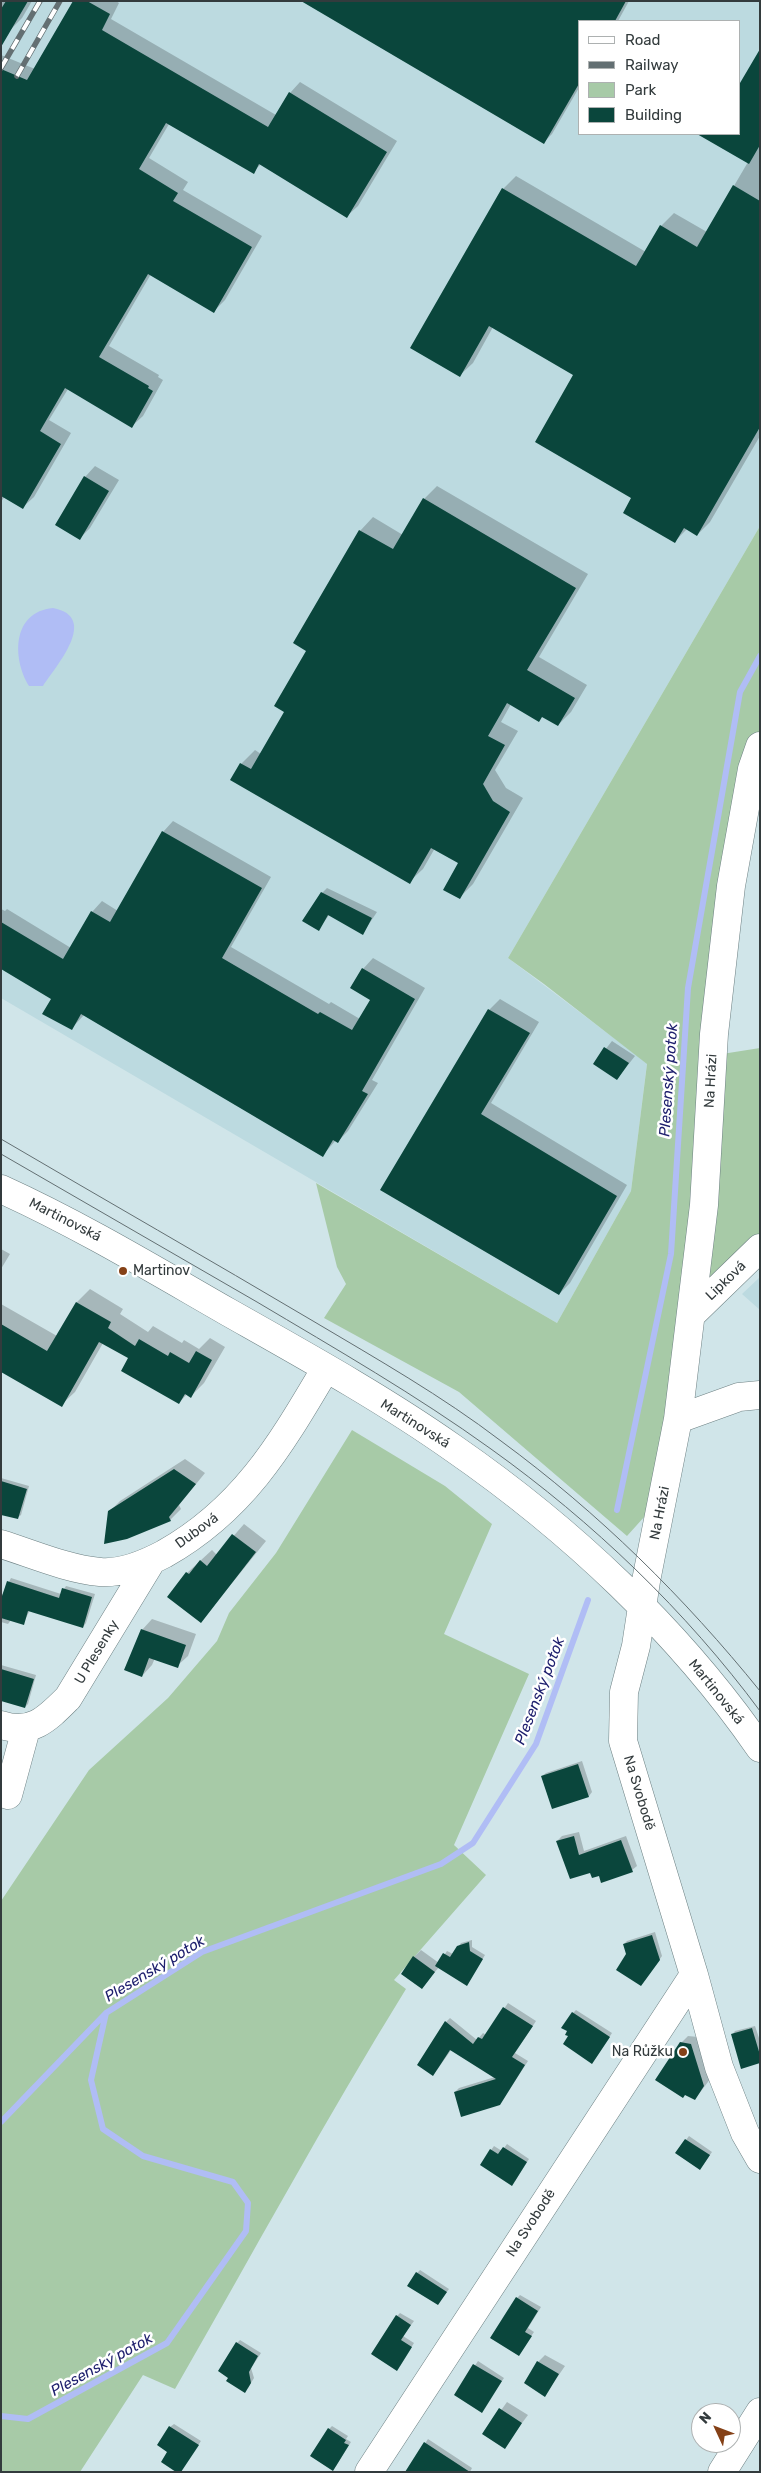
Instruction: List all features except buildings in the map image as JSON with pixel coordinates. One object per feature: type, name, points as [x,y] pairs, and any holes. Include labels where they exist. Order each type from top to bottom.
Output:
[{"type":"street","name":"Na Hrázi","points":[[641,1608],[678,1418],[704,1205],[714,1034],[731,886],[752,769],[760,746]]},
{"type":"street","name":"Martinovská","points":[[1,1189],[91,1232],[326,1368],[453,1448],[520,1498],[602,1568],[693,1663],[760,1748]]},
{"type":"street","name":"Lipková","points":[[692,1314],[760,1248]]},
{"type":"street","name":"Dubová","points":[[1,1544],[78,1568],[100,1572],[135,1567],[178,1546],[229,1508],[258,1475],[326,1368]]},
{"type":"street","points":[[678,1418],[739,1397],[760,1394]]},
{"type":"street","name":"U Plesenky","points":[[8,1795],[14,1727],[49,1717],[68,1698],[152,1560]]},
{"type":"street","name":"Na Svobodě","points":[[641,1608],[636,1646],[624,1692],[623,1741],[694,1974],[719,2067],[744,2133],[760,2159]]},
{"type":"street","name":"Na Svobodě","points":[[369,2472],[694,1974]]},
{"type":"street","points":[[722,2472],[760,2412]]},
{"type":"shaded area","points":[[1,1],[760,1],[760,526],[508,958],[647,1063],[631,1191],[557,1323],[1,998]]},
{"type":"shaded area","points":[[760,1277],[760,1310],[742,1294]]},
{"type":"green space","points":[[760,526],[760,760],[722,1054],[760,1048],[760,1255],[687,1305],[645,1516],[627,1536],[459,1392],[324,1318],[346,1284],[337,1267],[316,1183],[557,1323],[631,1191],[647,1064],[508,958]]},
{"type":"green space","points":[[352,1430],[445,1486],[492,1524],[444,1634],[529,1674],[454,1845],[486,1875],[394,1980],[406,1989],[318,2138],[175,2389],[143,2375],[80,2472],[1,2472],[1,1901],[89,1770],[168,1698],[217,1641],[229,1613],[276,1553]]},
{"type":"water","points":[[53,608],[67,613],[73,621],[74,631],[64,655],[43,686],[29,686],[23,675],[20,663],[19,638],[23,627],[30,618],[40,611]]},
{"type":"waterway","name":"Plesenský potok","points":[[617,1510],[671,1254],[688,988],[740,692],[760,656]]},
{"type":"waterway","name":"Plesenský potok","points":[[1,2416],[28,2419],[167,2343],[246,2231],[248,2203],[233,2182],[143,2156],[103,2129],[91,2080],[106,2013],[202,1952],[441,1864],[473,1843],[536,1744],[588,1600]]},
{"type":"waterway","points":[[1,2122],[106,2013]]},
{"type":"tram line","points":[[1,1139],[361,1349],[479,1424],[572,1497],[639,1558],[701,1622],[760,1691]]},
{"type":"tram line","points":[[1,1154],[346,1355],[405,1391],[491,1449],[566,1507],[636,1570],[701,1638],[760,1711]]},
{"type":"railway","points":[[1,68],[40,1]]},
{"type":"railway","points":[[17,76],[60,1]]},
{"type":"place","name":"Martinov","points":[[123,1271]]},
{"type":"place","name":"Na Růžku","points":[[683,2052]]}]
